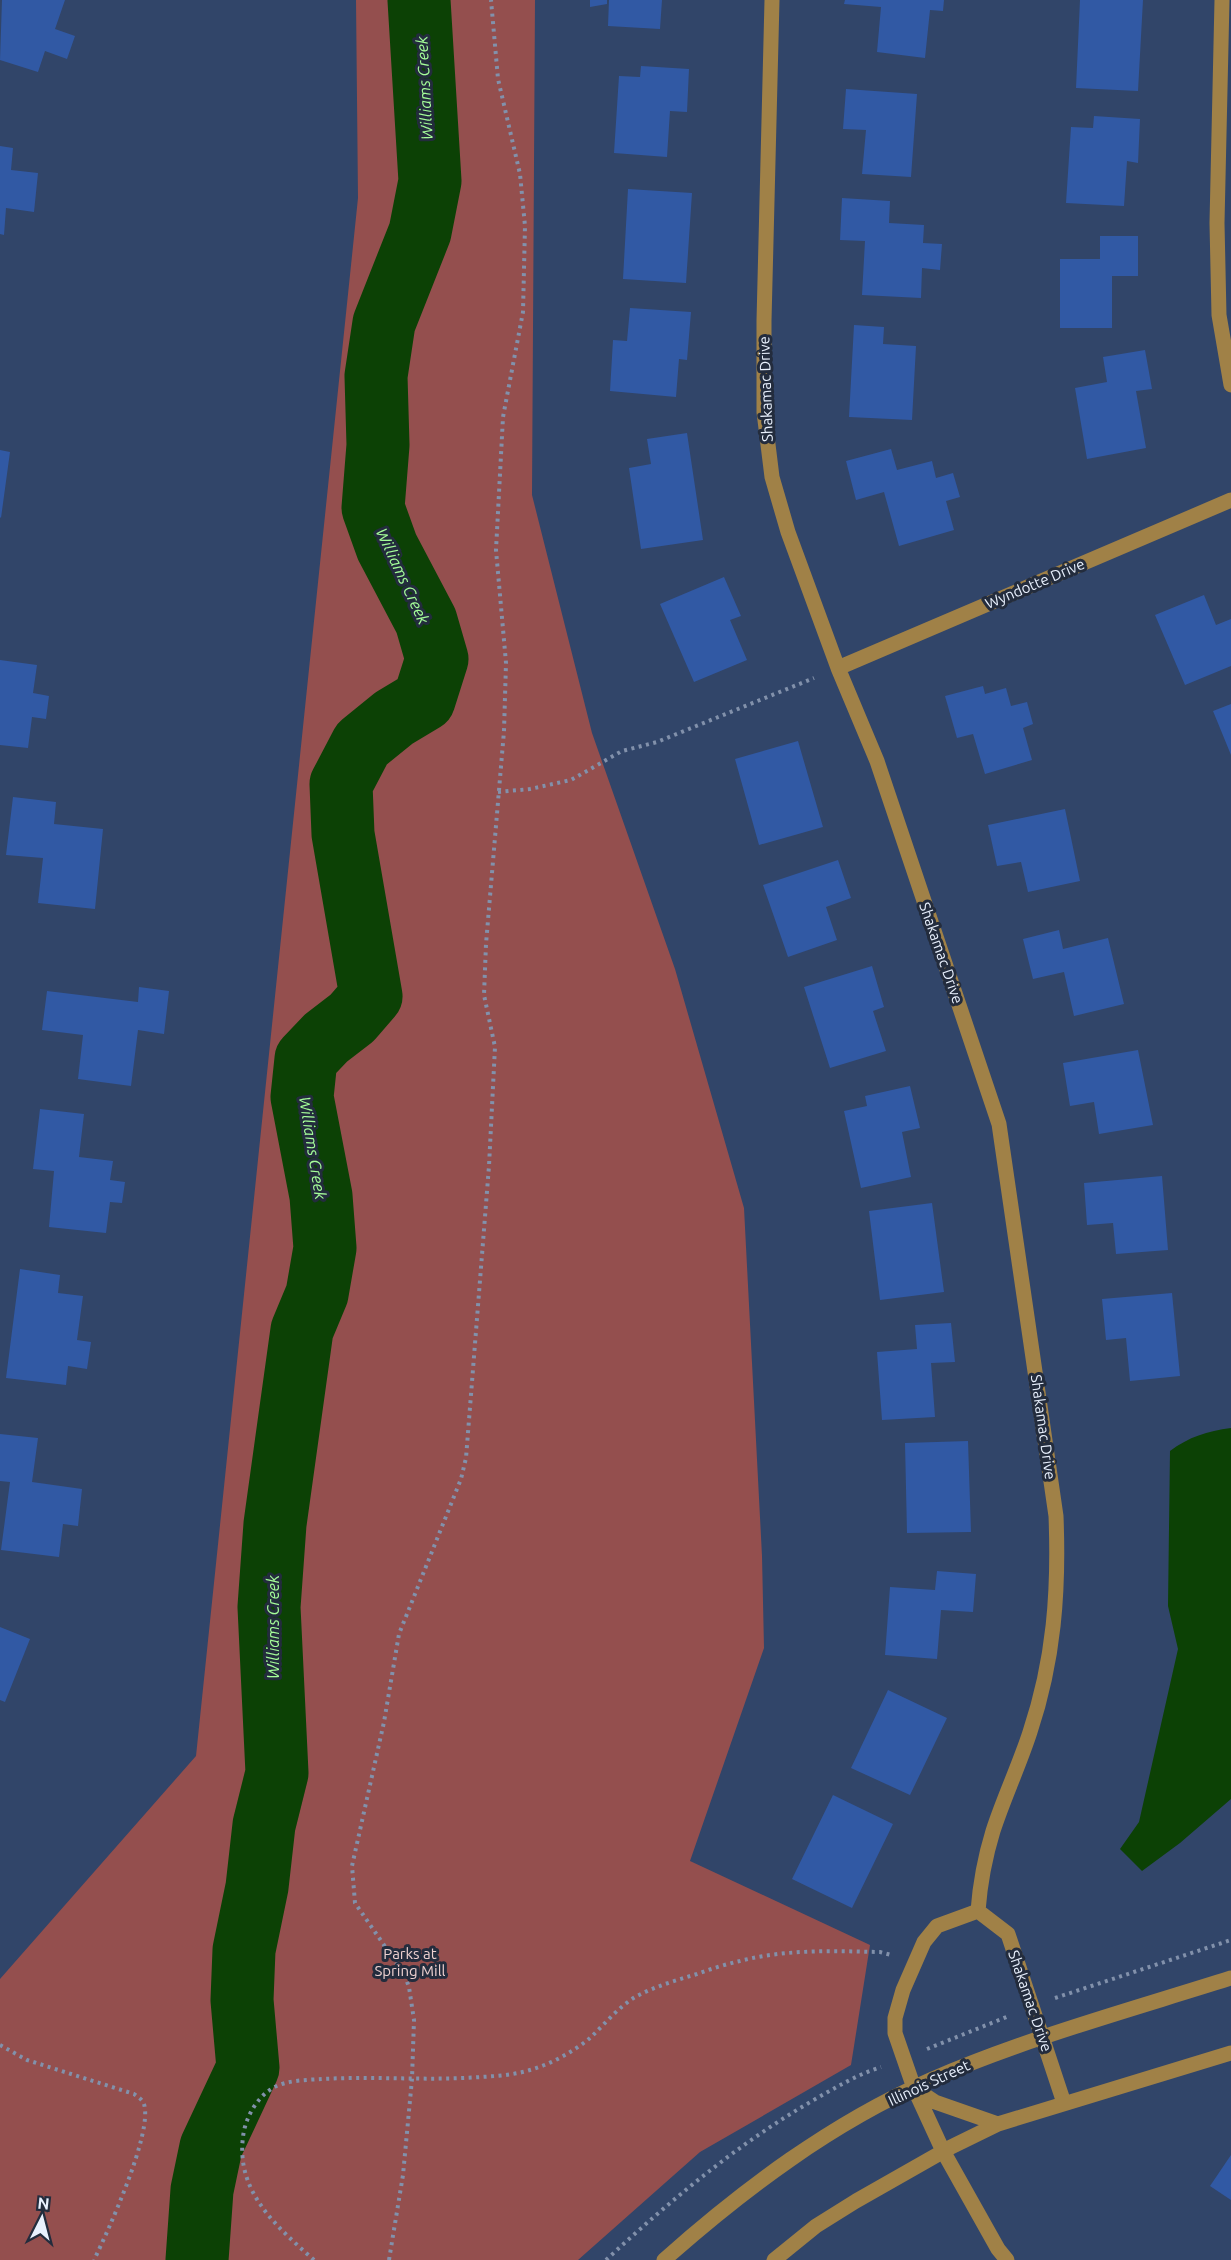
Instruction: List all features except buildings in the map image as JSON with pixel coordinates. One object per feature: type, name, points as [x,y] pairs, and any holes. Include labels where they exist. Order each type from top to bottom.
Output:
[{"type":"street","name":"Shakamac Drive","points":[[772,0],[764,412],[776,488],[788,532],[838,668],[877,761],[999,1124],[1056,1516],[1058,1572],[1055,1623],[1046,1675],[1030,1733],[993,1832],[981,1880],[978,1911],[1008,1935],[1064,2103]]},
{"type":"street","points":[[1222,0],[1217,223],[1219,315],[1231,385]]},
{"type":"street","name":"Wyndotte Drive","points":[[838,668],[1231,500]]},
{"type":"street","points":[[978,1911],[937,1926],[924,1942],[903,1990],[895,2018],[895,2028],[897,2043],[914,2088],[943,2151],[998,2249],[1007,2260]]},
{"type":"street","name":"Illinois Street","points":[[664,2260],[759,2180],[805,2149],[914,2088],[975,2062],[1043,2038],[1231,1978]]},
{"type":"street","points":[[774,2260],[816,2226],[943,2151],[998,2124],[1231,2053]]},
{"type":"street","points":[[914,2088],[935,2102],[998,2124]]},
{"type":"path","points":[[388,2260],[403,2175],[412,2079],[414,2020],[409,1987],[395,1959],[355,1903],[352,1866],[369,1778],[384,1722],[399,1634],[461,1479],[466,1458],[491,1131],[495,1047],[484,995],[486,944],[504,730],[506,663],[496,550],[503,417],[523,312],[525,226],[520,174],[498,79],[491,0]]},
{"type":"path","points":[[498,792],[530,789],[571,780],[622,751],[657,742],[838,668]]},
{"type":"path","points":[[314,2260],[268,2214],[247,2183],[242,2159],[243,2133],[254,2107],[263,2095],[275,2087],[288,2083],[332,2079],[456,2079],[514,2074],[541,2067],[587,2040],[638,1996],[669,1982],[741,1960],[802,1952],[840,1951],[880,1952],[915,1960]]},
{"type":"path","points":[[0,2045],[27,2060],[134,2094],[142,2100],[145,2106],[144,2121],[132,2170],[121,2201],[94,2260]]},
{"type":"green space","name":"Parks at Spring Mill","points":[[356,0],[535,0],[532,495],[592,733],[675,969],[744,1208],[762,1556],[764,1648],[690,1861],[870,1945],[851,2065],[700,2152],[578,2260],[0,2260],[0,1979],[196,1756],[358,198]]},
{"type":"shaded area","points":[[1231,1428],[1231,1799],[1180,1843],[1142,1871],[1120,1849],[1139,1822],[1178,1649],[1168,1606],[1170,1451],[1199,1435]]},
{"type":"waterway","name":"Williams Creek","points":[[197,2260],[202,2190],[211,2147],[248,2068],[242,2000],[244,1950],[257,1887],[264,1825],[277,1773],[269,1607],[275,1524],[302,1330],[317,1294],[325,1248],[321,1196],[302,1097],[306,1059],[326,1038],[352,1018],[371,996],[343,834],[341,784],[362,744],[394,718],[424,700],[437,659],[426,621],[387,547],[373,508],[378,445],[376,376],[384,323],[420,232],[430,181],[419,0]]}]
